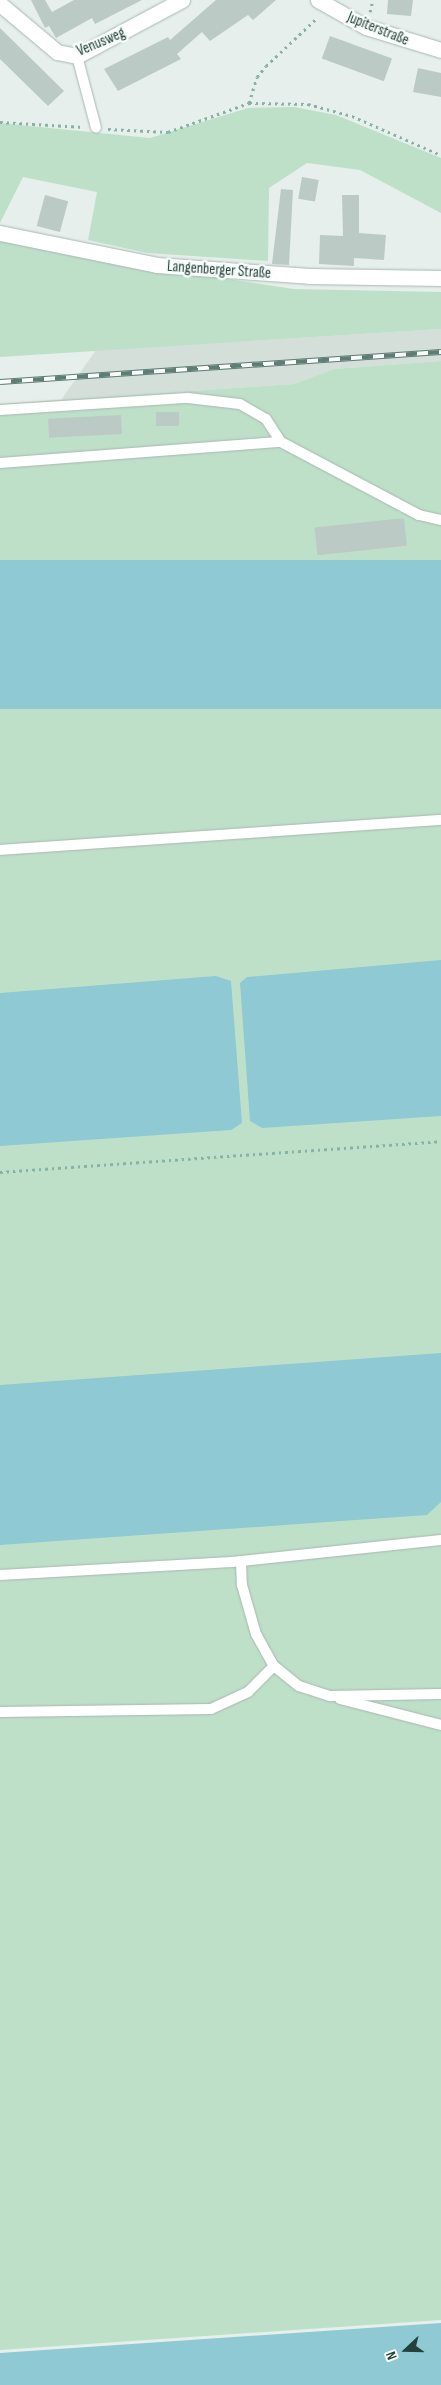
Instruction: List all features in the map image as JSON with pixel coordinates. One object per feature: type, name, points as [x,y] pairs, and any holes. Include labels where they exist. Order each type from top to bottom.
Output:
[{"type":"main road","name":"Venusweg","points":[[0,4],[57,52],[76,56],[182,0]]},
{"type":"main road","name":"Jupiterstraße","points":[[323,4],[366,27],[441,50]]},
{"type":"main road","name":"Langenberger Straße","points":[[0,233],[156,265],[309,276],[441,278]]},
{"type":"lane","points":[[76,56],[96,128]]},
{"type":"lane","points":[[0,410],[188,398],[240,404],[266,419],[281,442],[419,515],[439,521]]},
{"type":"lane","points":[[0,462],[281,442]]},
{"type":"lane","points":[[0,850],[441,820]]},
{"type":"lane","points":[[0,1575],[241,1561],[441,1540]]},
{"type":"lane","points":[[241,1561],[242,1585],[256,1634],[274,1666],[299,1686],[441,1725]]},
{"type":"lane","points":[[0,1712],[211,1710],[248,1692],[274,1666]]},
{"type":"lane","points":[[330,1696],[441,1694]]},
{"type":"path","points":[[249,103],[258,77],[266,66],[323,4]]},
{"type":"path","points":[[0,122],[168,132],[249,103],[308,104],[352,116],[441,155]]},
{"type":"path","points":[[0,1172],[441,1141]]},
{"type":"shaded area","points":[[441,329],[441,361],[334,369],[294,384],[61,400],[96,350]]},
{"type":"green space","points":[[294,107],[336,115],[441,158],[441,213],[360,170],[307,163],[269,188],[268,261],[147,253],[88,240],[97,192],[23,177],[0,223],[0,123],[150,138],[248,108]]},
{"type":"green space","points":[[0,234],[156,268],[294,289],[441,292],[441,329],[0,357]]},
{"type":"green space","points":[[441,361],[441,2320],[0,2350],[0,404],[294,384],[334,369]]},
{"type":"water","points":[[0,560],[441,560],[441,709],[0,709]]},
{"type":"water","points":[[441,960],[441,1116],[262,1128],[250,1121],[240,983],[247,977]]},
{"type":"water","points":[[216,976],[231,981],[242,1123],[231,1130],[0,1146],[0,993]]},
{"type":"water","points":[[441,1353],[441,1502],[427,1515],[0,1545],[0,1385]]},
{"type":"water","points":[[441,2323],[441,2385],[0,2385],[0,2353]]},
{"type":"building","points":[[31,0],[45,0],[52,12],[74,0],[142,0],[95,24],[92,18],[56,38],[49,26],[45,28]]},
{"type":"building","points":[[216,0],[276,0],[253,20],[248,15],[210,41],[202,32],[177,54],[181,59],[118,91],[104,69],[168,37],[170,40]]},
{"type":"building","points":[[388,0],[413,0],[411,16],[387,14]]},
{"type":"building","points":[[0,28],[64,91],[48,106],[0,59]]},
{"type":"building","points":[[330,36],[392,59],[384,81],[322,59]]},
{"type":"building","points":[[418,68],[441,73],[441,97],[413,92]]},
{"type":"building","points":[[302,177],[319,180],[315,202],[298,199]]},
{"type":"building","points":[[281,189],[293,190],[289,265],[272,264]]},
{"type":"building","points":[[45,195],[68,201],[60,232],[37,226]]},
{"type":"building","points":[[342,195],[359,195],[359,233],[386,235],[384,260],[354,258],[354,266],[319,264],[320,235],[343,236]]},
{"type":"building","points":[[156,412],[179,412],[179,426],[156,426]]},
{"type":"building","points":[[121,415],[122,434],[49,438],[48,419]]},
{"type":"building","points":[[404,518],[407,546],[317,555],[314,527]]},
{"type":"railway","points":[[0,382],[441,352]]}]
